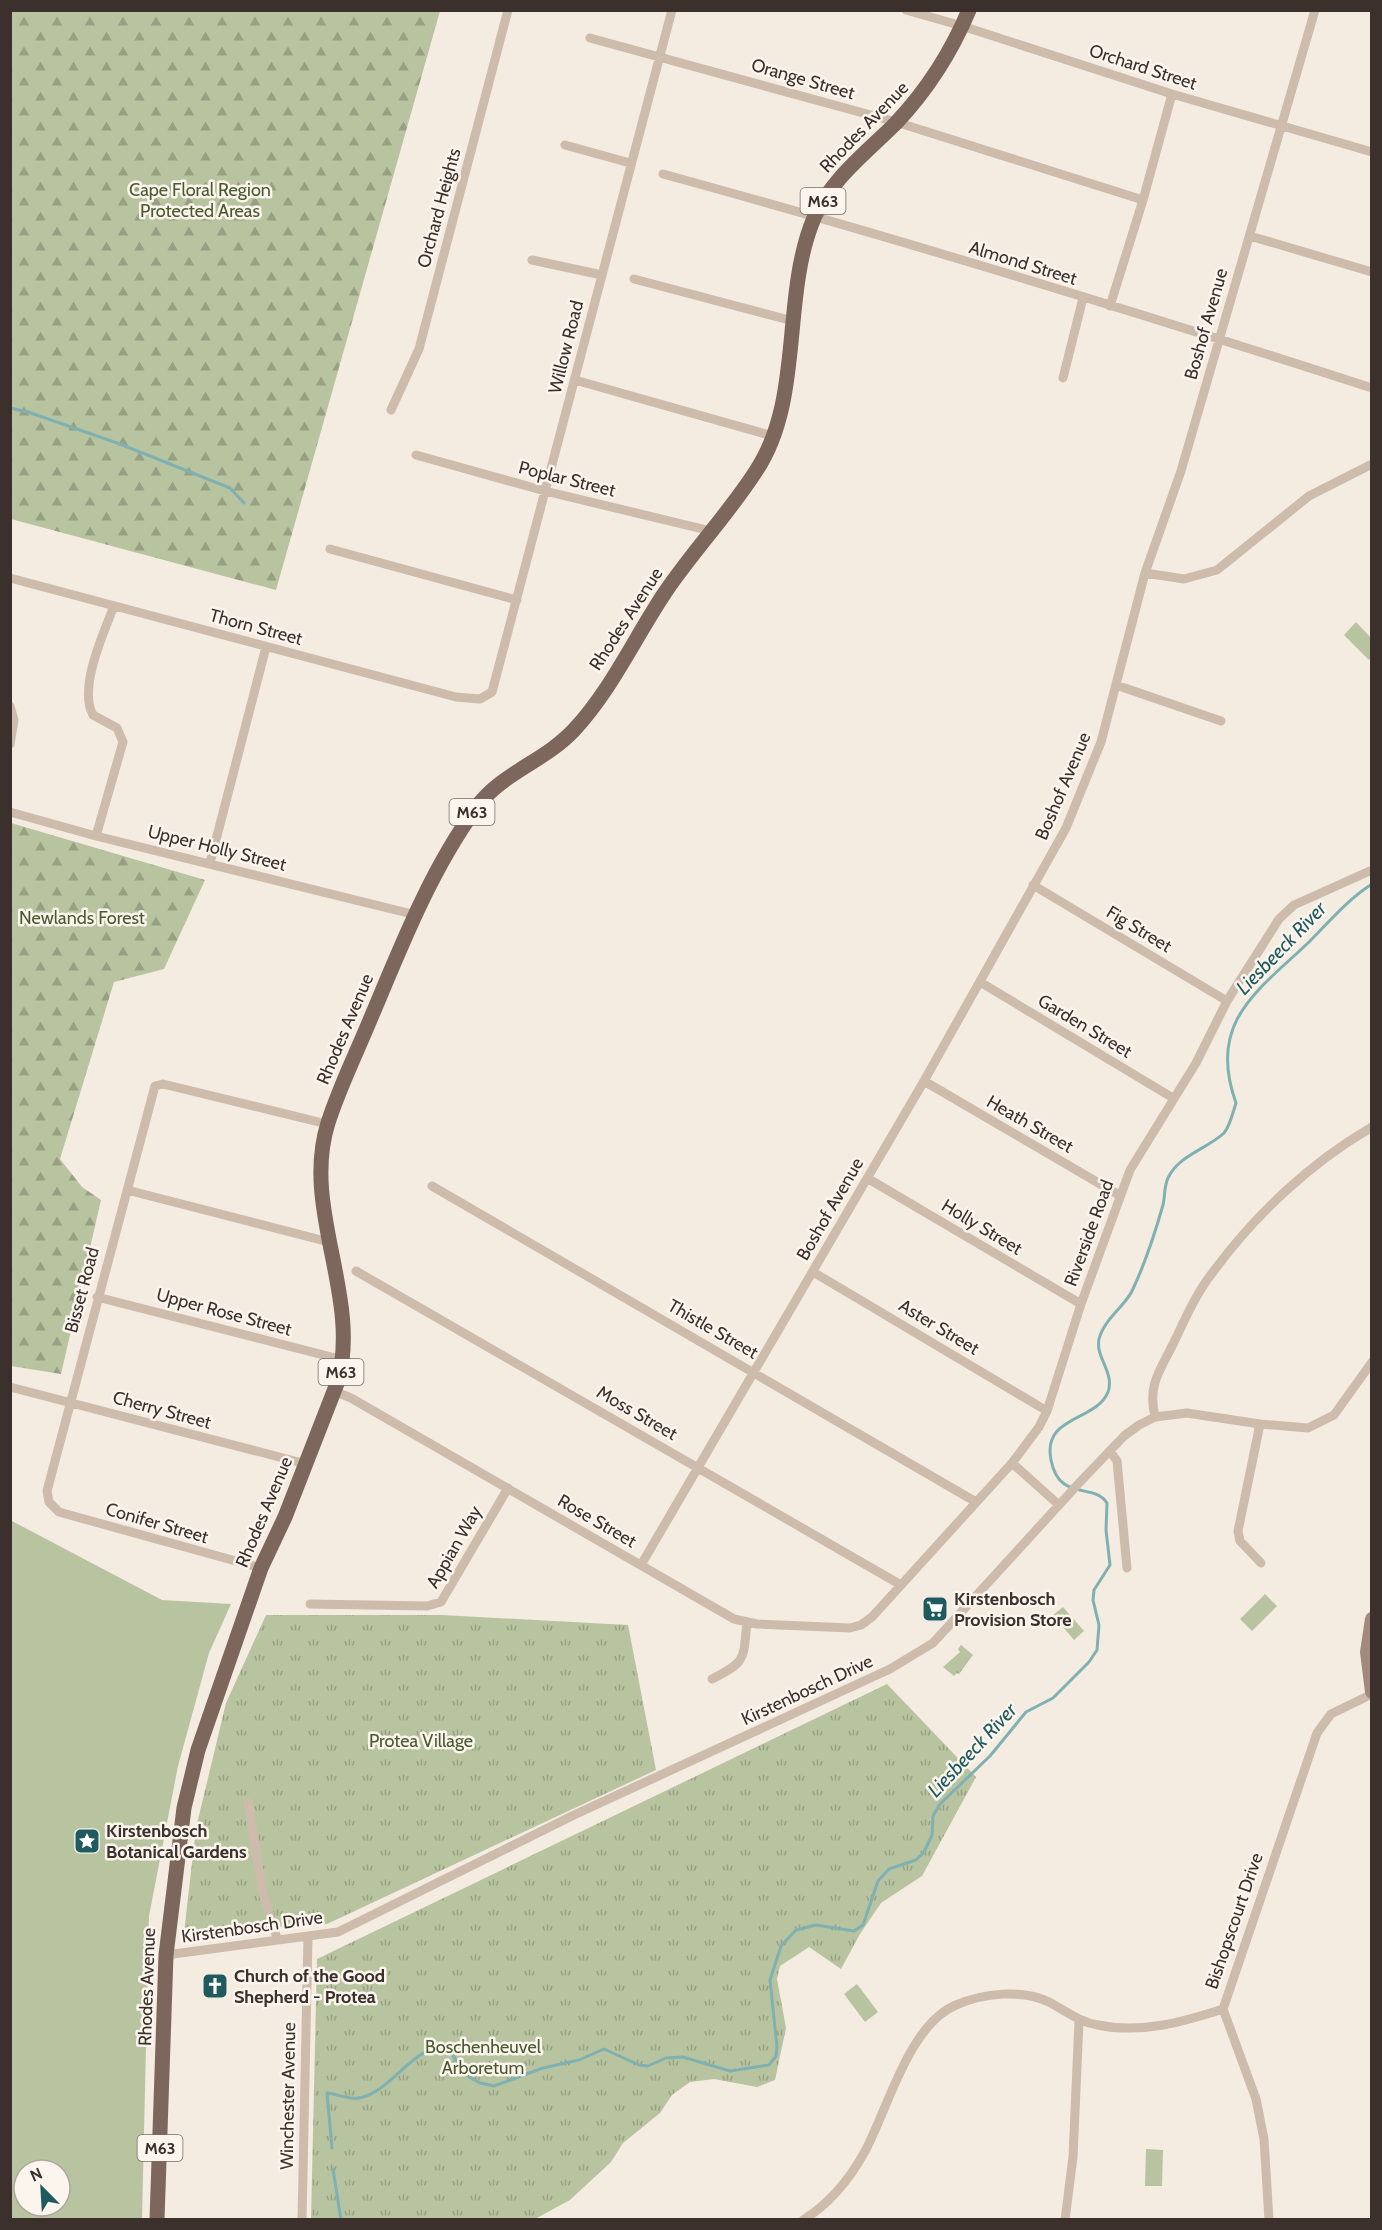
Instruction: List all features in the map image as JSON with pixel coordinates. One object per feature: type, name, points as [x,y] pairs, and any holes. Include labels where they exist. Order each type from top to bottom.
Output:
[{"type":"main road","name":"Rhodes Avenue","points":[[157,2220],[166,1955],[184,1808],[192,1773],[261,1568],[306,1464],[334,1391],[343,1360],[342,1326],[320,1170],[327,1124],[416,915],[447,854],[478,804],[506,778],[544,757],[574,730],[631,651],[653,610],[682,568],[757,470],[773,436],[778,419],[800,273],[815,215],[846,171],[896,123],[925,91],[945,61],[969,10]]},
{"type":"street","name":"Orchard Heights","points":[[392,410],[419,349],[508,10]]},
{"type":"street","name":"Willow Road","points":[[492,692],[630,164],[662,56],[672,10]]},
{"type":"street","name":"Orchard Street","points":[[906,10],[1172,94],[1371,152]]},
{"type":"street","name":"Boshof Avenue","points":[[641,1565],[752,1371],[813,1272],[924,1081],[1066,828],[1101,742],[1145,573],[1181,471],[1315,10]]},
{"type":"street","name":"Orange Street","points":[[590,38],[662,56],[896,123],[1143,200]]},
{"type":"street","points":[[1110,306],[1143,200],[1172,94]]},
{"type":"street","points":[[565,145],[630,164]]},
{"type":"street","name":"Almond Street","points":[[663,174],[815,215],[1219,338],[1371,388]]},
{"type":"street","points":[[1250,236],[1371,273]]},
{"type":"street","points":[[532,260],[602,275]]},
{"type":"street","points":[[634,279],[793,321]]},
{"type":"street","points":[[1063,378],[1083,298]]},
{"type":"street","points":[[575,380],[773,436]]},
{"type":"street","name":"Poplar Street","points":[[416,455],[545,491],[711,531]]},
{"type":"street","points":[[1145,573],[1184,579],[1217,570],[1309,496],[1371,464]]},
{"type":"street","points":[[330,549],[517,600]]},
{"type":"street","name":"Thorn Street","points":[[10,578],[464,698],[480,699],[492,692]]},
{"type":"street","points":[[96,836],[123,742],[117,728],[93,715],[89,703],[96,651],[114,606]]},
{"type":"street","points":[[210,863],[266,646]]},
{"type":"street","points":[[1116,685],[1221,721]]},
{"type":"street","points":[[10,705],[14,720],[10,744]]},
{"type":"street","name":"Upper Holly Street","points":[[10,812],[96,836],[416,915]]},
{"type":"street","name":"Riverside Road","points":[[858,1626],[872,1617],[1012,1463],[1034,1435],[1047,1411],[1119,1195],[1134,1162],[1196,1063],[1227,1001],[1287,910],[1371,870]]},
{"type":"street","name":"Fig Street","points":[[1033,885],[1227,1001]]},
{"type":"street","name":"Garden Street","points":[[980,982],[1173,1098]]},
{"type":"street","name":"Heath Street","points":[[924,1081],[1119,1195]]},
{"type":"street","name":"Bisset Road","points":[[49,1502],[47,1491],[68,1402],[153,1088],[163,1084],[327,1124]]},
{"type":"street","points":[[1155,1417],[1150,1398],[1155,1378],[1211,1273],[1246,1231],[1287,1189],[1371,1127]]},
{"type":"street","name":"Holly Street","points":[[867,1178],[1081,1304]]},
{"type":"street","name":"Thistle Street","points":[[432,1186],[976,1502]]},
{"type":"street","points":[[127,1190],[329,1242]]},
{"type":"street","name":"Moss Street","points":[[356,1271],[901,1585]]},
{"type":"street","name":"Aster Street","points":[[813,1272],[1047,1411]]},
{"type":"street","name":"Upper Rose Street","points":[[97,1297],[343,1360]]},
{"type":"street","name":"Kirstenbosch Drive","points":[[166,1955],[277,1938],[308,1937],[338,1932],[370,1918],[522,1839],[660,1778],[915,1655],[933,1643],[1124,1436],[1155,1417],[1187,1413],[1260,1424],[1308,1428],[1324,1422],[1339,1408],[1371,1362]]},
{"type":"street","name":"Cherry Street","points":[[10,1387],[306,1464]]},
{"type":"street","name":"Rose Street","points":[[334,1391],[351,1398],[729,1617],[747,1622],[858,1626]]},
{"type":"street","points":[[1260,1424],[1238,1531],[1240,1540],[1261,1563]]},
{"type":"street","points":[[1110,1451],[1117,1461],[1127,1568]]},
{"type":"street","points":[[1012,1463],[1062,1502]]},
{"type":"street","name":"Appian Way","points":[[310,1604],[427,1606],[441,1602],[508,1488]]},
{"type":"street","name":"Conifer Street","points":[[49,1502],[59,1512],[261,1568]]},
{"type":"street","name":"Bishopscourt Drive","points":[[803,2220],[830,2198],[850,2177],[864,2152],[905,2062],[939,2016],[955,2005],[1001,1994],[1026,1994],[1048,2002],[1080,2021],[1111,2027],[1154,2028],[1223,2009],[1322,1722],[1330,1714],[1371,1693],[1367,1652],[1371,1619]]},
{"type":"street","points":[[712,1679],[737,1666],[743,1659],[747,1622]]},
{"type":"street","points":[[248,1803],[262,1894],[277,1938]]},
{"type":"street","name":"Winchester Avenue","points":[[302,2220],[308,1937]]},
{"type":"street","points":[[1223,2009],[1256,2099],[1264,2139],[1269,2220]]},
{"type":"street","points":[[1065,2220],[1072,2157],[1080,2021]]},
{"type":"green space","name":"Cape Floral Region Protected Areas","points":[[10,11],[440,11],[276,590],[11,519]]},
{"type":"green space","points":[[1356,622],[1371,638],[1369,660],[1344,635]]},
{"type":"green space","name":"Newlands Forest","points":[[11,823],[205,880],[164,969],[114,982],[60,1159],[82,1187],[101,1200],[61,1374],[11,1366]]},
{"type":"green space","name":"Kirstenbosch Botanical Gardens","points":[[10,1520],[162,1600],[231,1604],[209,1653],[178,1766],[149,1916],[142,2219],[11,2219]]},
{"type":"green space","points":[[1265,1594],[1277,1606],[1252,1631],[1240,1619]]},
{"type":"green space","points":[[1063,1607],[1084,1631],[1074,1640],[1053,1615]]},
{"type":"green space","name":"Protea Village","points":[[266,1615],[442,1615],[628,1625],[656,1770],[327,1924],[184,1933],[196,1828],[226,1703]]},
{"type":"green space","points":[[961,1645],[973,1655],[959,1674],[954,1676],[943,1667],[960,1652],[958,1649]]},
{"type":"green space","name":"Boschenheuvel Arboretum","points":[[887,1684],[976,1777],[922,1876],[881,1903],[860,1934],[841,1969],[809,1947],[780,1966],[777,1979],[786,2028],[775,2080],[757,2087],[714,2079],[690,2082],[672,2095],[660,2113],[623,2143],[611,2162],[570,2200],[535,2219],[311,2219],[317,1959]]},
{"type":"green space","points":[[857,1984],[878,2012],[865,2022],[844,1994]]},
{"type":"green space","points":[[1146,2149],[1163,2150],[1162,2186],[1145,2186]]},
{"type":"waterway","points":[[10,408],[120,444],[230,488],[244,503]]},
{"type":"waterway","name":"Liesbeeck River","points":[[332,2148],[327,2093],[348,2098],[359,2098],[371,2094],[424,2052],[436,2048],[448,2047],[464,2074],[480,2083],[494,2086],[543,2068],[579,2060],[604,2049],[639,2065],[648,2066],[666,2058],[683,2057],[730,2071],[769,2065],[776,2056],[777,2047],[770,1980],[781,1946],[796,1930],[816,1925],[854,1931],[863,1925],[878,1881],[889,1869],[916,1860],[924,1852],[932,1835],[933,1816],[940,1804],[990,1756],[1026,1712],[1053,1698],[1089,1662],[1097,1650],[1099,1625],[1093,1600],[1094,1590],[1110,1565],[1106,1530],[1107,1503],[1093,1493],[1069,1487],[1061,1481],[1055,1473],[1051,1460],[1050,1445],[1054,1435],[1062,1427],[1093,1409],[1102,1402],[1108,1392],[1109,1378],[1100,1352],[1099,1339],[1105,1325],[1129,1297],[1137,1281],[1157,1226],[1168,1178],[1186,1158],[1217,1139],[1228,1127],[1236,1103],[1229,1075],[1228,1051],[1232,1030],[1242,1011],[1271,977],[1346,904],[1372,884]]},
{"type":"waterway","points":[[333,2169],[341,2220]]},
{"type":"place","name":"Kirstenbosch Provision Store","points":[[935,1609]]},
{"type":"place","name":"Kirstenbosch Botanical Gardens","points":[[87,1841]]},
{"type":"place","name":"Church of the Good Shepherd - Protea","points":[[215,1986]]}]
